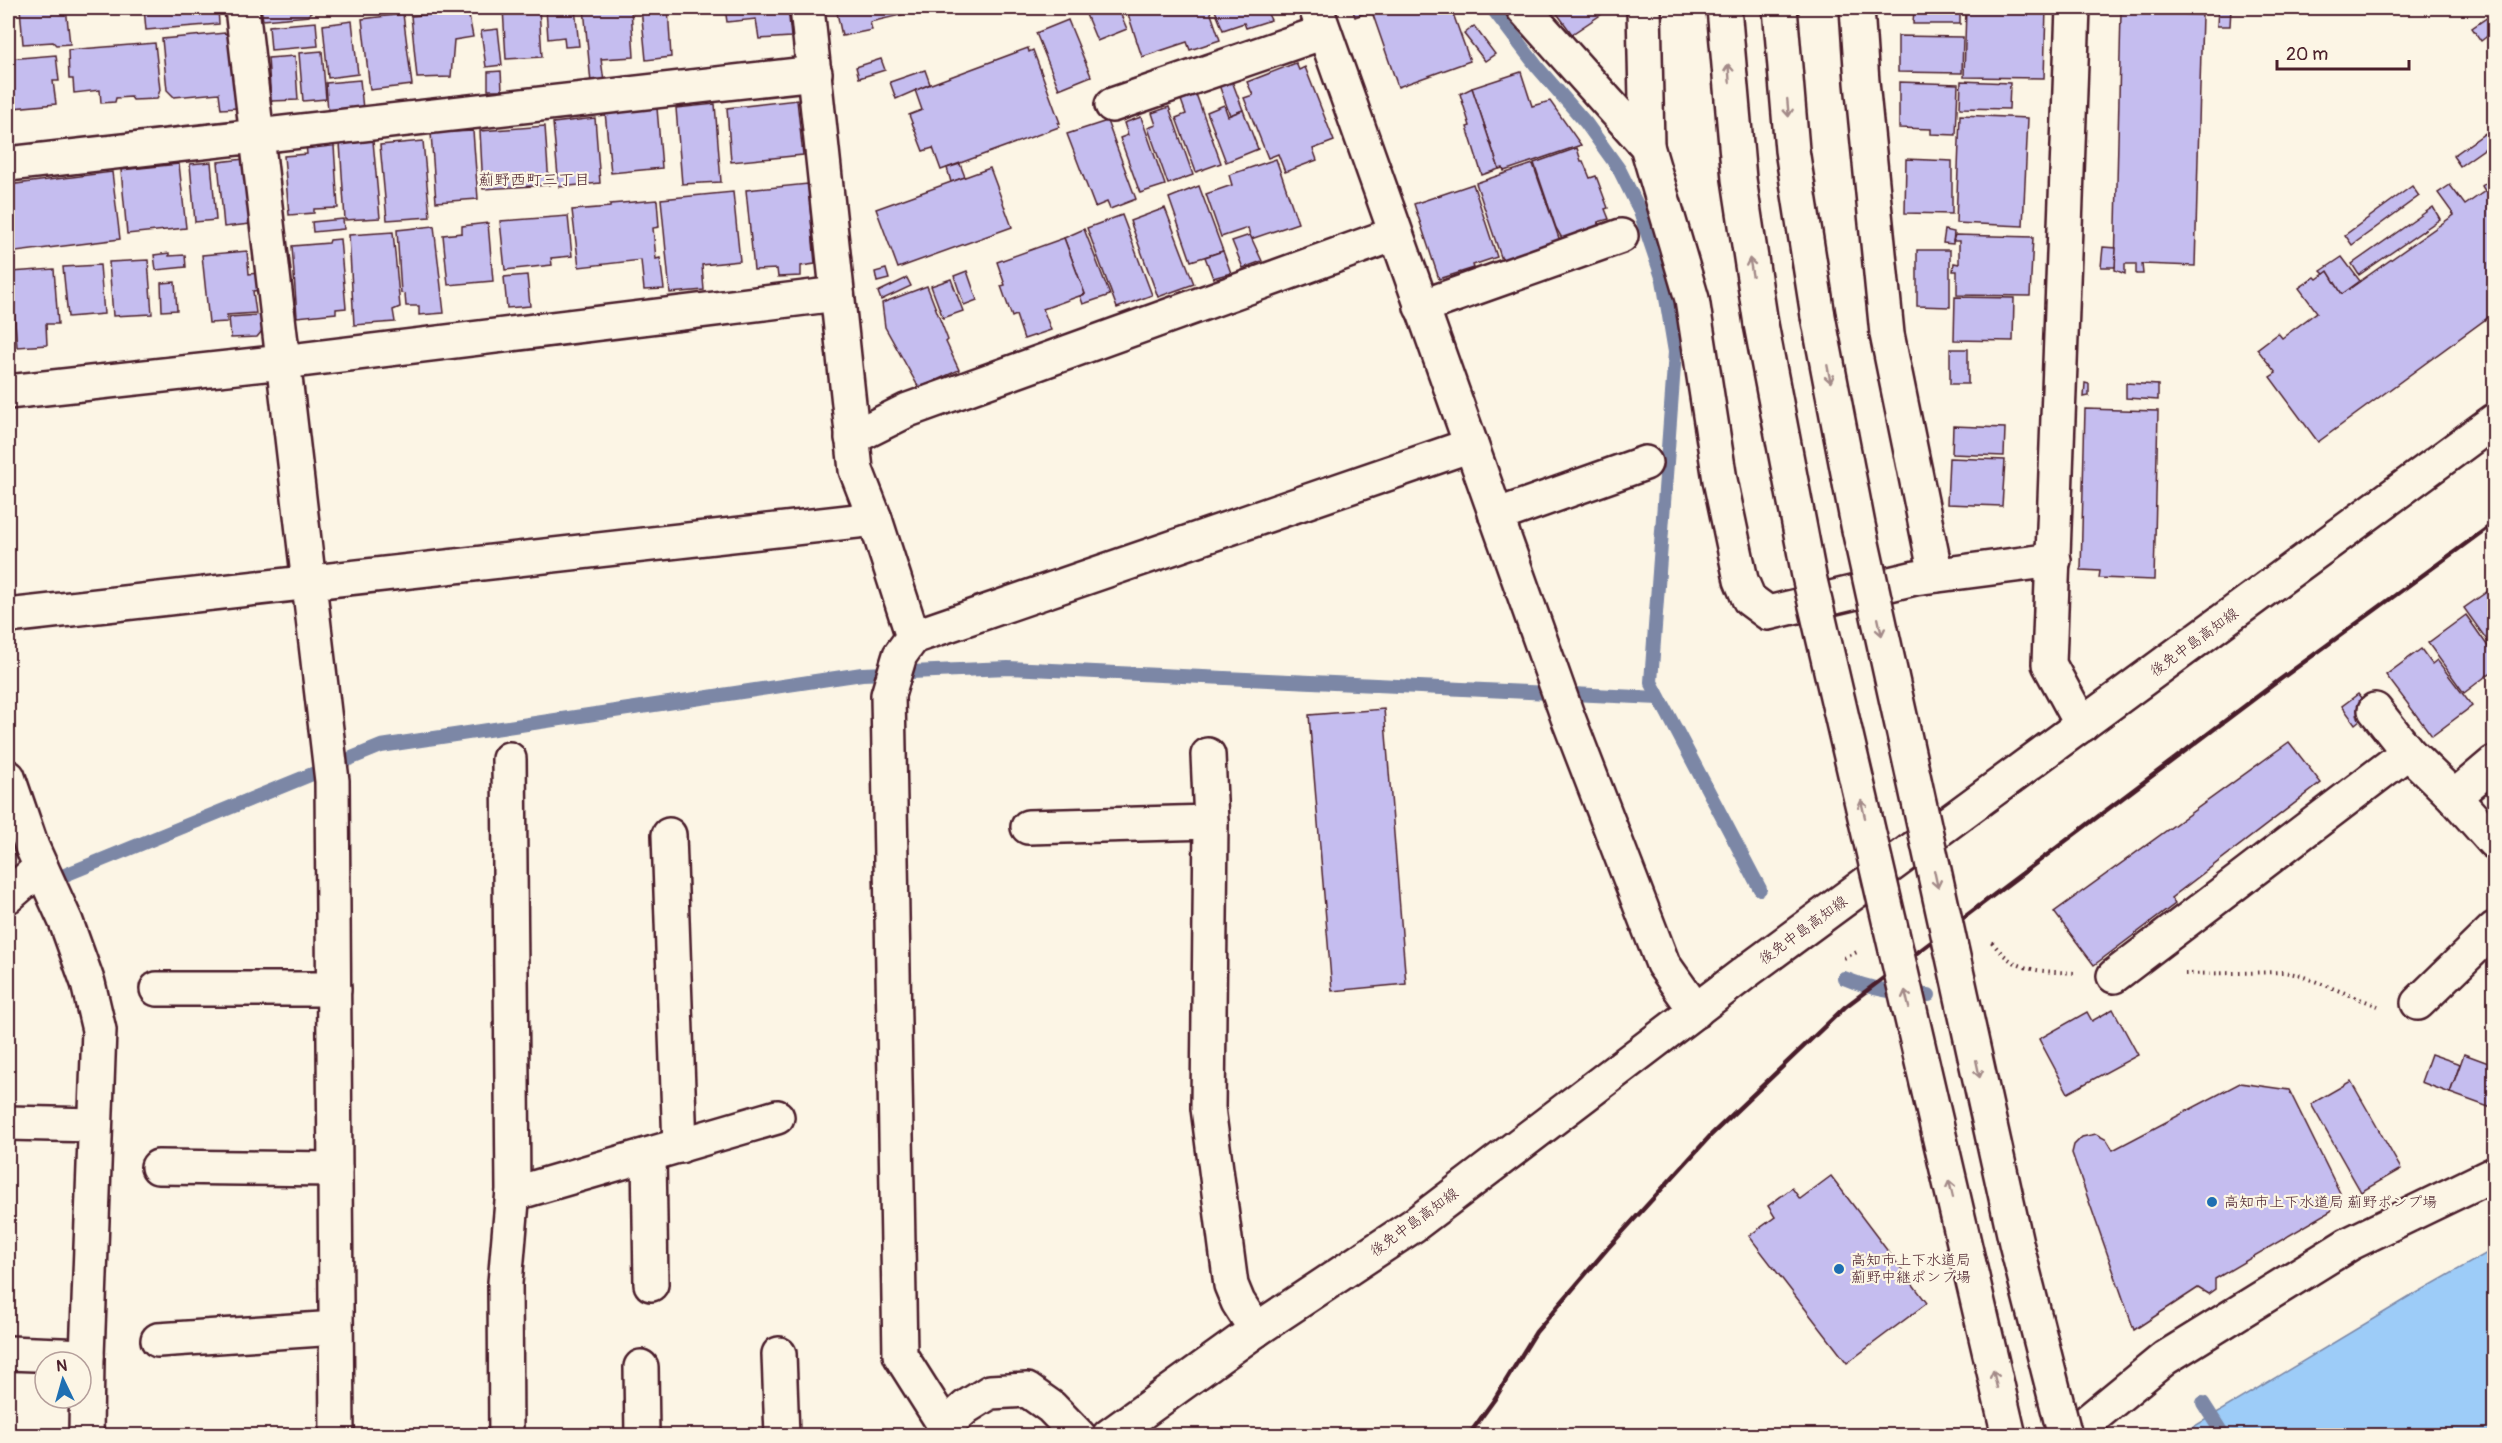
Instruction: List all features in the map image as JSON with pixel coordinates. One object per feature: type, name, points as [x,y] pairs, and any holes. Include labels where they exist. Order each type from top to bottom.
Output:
[{"type":"street","points":[[242,8],[332,781],[338,1436]]},
{"type":"street","points":[[807,8],[856,470],[875,519],[907,646],[888,695],[900,1355],[942,1431],[966,1407],[990,1392],[1026,1390],[1051,1407],[1079,1436]]},
{"type":"street","points":[[1523,8],[1647,146]]},
{"type":"street","points":[[1644,8],[1647,146],[1692,300],[1720,480],[1741,580],[1749,599],[1768,613],[1915,578],[2054,560]]},
{"type":"street","points":[[1724,8],[1739,178],[1761,324],[1809,576],[2009,1436]]},
{"type":"street","points":[[1780,8],[1792,150],[1818,316],[1858,525],[2011,1220],[2065,1436]]},
{"type":"street","points":[[1857,8],[1863,93],[1887,334],[1936,575]]},
{"type":"street","points":[[2073,8],[2049,664],[2082,725]]},
{"type":"street","points":[[1112,105],[1320,20],[1567,715],[1663,963],[1696,1011]]},
{"type":"street","points":[[8,164],[815,73]]},
{"type":"street","points":[[852,438],[908,410],[1395,234]]},
{"type":"street","points":[[1421,307],[1621,236]]},
{"type":"street","points":[[8,392],[283,362],[837,294]]},
{"type":"street","name":"後免中島高知線","points":[[1109,1436],[1256,1330],[1414,1225],[1696,1011],[2494,421]]},
{"type":"street","points":[[907,646],[1471,445]]},
{"type":"street","points":[[1496,516],[1645,463]]},
{"type":"street","points":[[8,616],[875,519]]},
{"type":"street","points":[[2375,710],[2408,752],[2454,797],[2494,842]]},
{"type":"street","points":[[2114,975],[2408,752]]},
{"type":"street","points":[[1208,755],[1211,822],[1208,1108],[1231,1285],[1238,1302],[1256,1330]]},
{"type":"street","points":[[506,1436],[505,1283],[513,1194],[509,759]]},
{"type":"street","points":[[2454,797],[2494,762]]},
{"type":"street","points":[[8,777],[41,867],[66,922],[85,973],[99,1030],[87,1350]]},
{"type":"street","points":[[1028,826],[1211,822]]},
{"type":"street","points":[[669,835],[680,1146]]},
{"type":"street","points":[[8,896],[41,867]]},
{"type":"street","points":[[2418,1003],[2494,929]]},
{"type":"street","points":[[157,989],[334,989]]},
{"type":"street","points":[[513,1194],[777,1118]]},
{"type":"street","points":[[8,1123],[95,1125]]},
{"type":"street","points":[[648,1155],[651,1284]]},
{"type":"street","points":[[158,1167],[335,1168]]},
{"type":"street","points":[[2070,1436],[2165,1358],[2339,1250],[2494,1174]]},
{"type":"street","points":[[158,1340],[336,1328]]},
{"type":"street","points":[[8,1353],[33,1354]]},
{"type":"street","points":[[779,1354],[782,1436]]},
{"type":"street","points":[[641,1367],[642,1436]]},
{"type":"street","points":[[86,1410],[86,1436]]},
{"type":"path","points":[[1995,946],[2010,963],[2032,969],[2114,975]]},
{"type":"path","points":[[2181,974],[2284,972],[2299,975],[2406,1015],[2418,1003]]},
{"type":"water","points":[[2494,1249],[2494,1435],[2180,1435],[2408,1298]]},
{"type":"building","points":[[20,8],[66,8],[70,44],[56,45],[53,42],[23,44]]},
{"type":"building","points":[[144,8],[218,8],[219,24],[146,30]]},
{"type":"building","points":[[261,8],[317,8],[318,11],[310,12],[309,16],[263,20]]},
{"type":"building","points":[[324,8],[355,8],[324,10]]},
{"type":"building","points":[[503,8],[539,8],[542,57],[506,59]]},
{"type":"building","points":[[546,8],[575,8],[579,46],[565,47],[564,37],[548,39]]},
{"type":"building","points":[[584,8],[631,8],[634,57],[601,59],[604,82],[591,83]]},
{"type":"building","points":[[641,8],[668,8],[671,57],[646,60]]},
{"type":"building","points":[[725,8],[788,8],[791,37],[759,39],[756,19],[727,22]]},
{"type":"building","points":[[836,8],[904,8],[905,14],[870,22],[872,30],[842,36]]},
{"type":"building","points":[[1096,8],[1118,8],[1127,29],[1097,41],[1085,12]]},
{"type":"building","points":[[1126,8],[1209,8],[1220,40],[1190,50],[1187,42],[1142,57]]},
{"type":"building","points":[[1214,8],[1286,8],[1268,14],[1271,20],[1246,28],[1244,23],[1223,30]]},
{"type":"building","points":[[1352,8],[1378,8],[1355,17]]},
{"type":"building","points":[[1394,8],[1451,8],[1470,61],[1398,87],[1373,15]]},
{"type":"building","points":[[1563,8],[1611,8],[1572,34],[1556,12]]},
{"type":"building","points":[[1914,8],[1960,8],[1960,24],[1913,24]]},
{"type":"building","points":[[1966,8],[2046,8],[2044,78],[1964,77]]},
{"type":"building","points":[[2124,8],[2132,8],[2132,12],[2143,12],[2143,8],[2153,8],[2152,13],[2202,15],[2195,266],[2142,264],[2143,274],[2136,274],[2136,264],[2125,264],[2125,274],[2115,270],[2121,12],[2123,13]]},
{"type":"building","points":[[2218,8],[2231,8],[2230,26],[2217,26]]},
{"type":"building","points":[[468,11],[473,37],[454,40],[451,77],[417,78],[411,16]]},
{"type":"building","points":[[2494,13],[2494,31],[2481,41],[2472,28]]},
{"type":"building","points":[[403,14],[412,85],[370,90],[362,19]]},
{"type":"building","points":[[1068,20],[1091,76],[1059,89],[1036,33]]},
{"type":"building","points":[[352,21],[358,74],[328,78],[323,25]]},
{"type":"building","points":[[316,22],[318,46],[271,50],[269,26]]},
{"type":"building","points":[[1474,26],[1495,54],[1485,61],[1464,34]]},
{"type":"building","points":[[498,29],[502,65],[486,67],[481,31]]},
{"type":"building","points":[[225,33],[231,39],[238,108],[221,109],[219,93],[174,97],[167,90],[162,39]]},
{"type":"building","points":[[1898,36],[1963,37],[1962,73],[1898,72]]},
{"type":"building","points":[[155,43],[160,90],[157,99],[116,98],[115,102],[101,103],[100,90],[74,93],[73,79],[69,79],[68,50]]},
{"type":"building","points":[[1028,48],[1029,52],[1033,50],[1060,123],[1058,123],[1059,127],[941,170],[933,148],[923,151],[909,115],[922,110],[915,90]]},
{"type":"building","points":[[322,51],[326,99],[303,101],[299,53]]},
{"type":"building","points":[[56,55],[59,81],[53,81],[56,104],[13,108],[13,117],[8,118],[8,59]]},
{"type":"building","points":[[295,56],[298,100],[271,101],[268,58]]},
{"type":"building","points":[[881,59],[885,70],[859,78],[856,67]]},
{"type":"building","points":[[1296,63],[1299,70],[1305,67],[1334,141],[1313,149],[1317,160],[1285,172],[1278,154],[1268,158],[1244,98],[1253,95],[1247,82]]},
{"type":"building","points":[[925,70],[930,84],[896,99],[890,82]]},
{"type":"building","points":[[501,71],[502,90],[488,90],[488,72]]},
{"type":"building","points":[[1521,72],[1532,106],[1550,101],[1581,145],[1504,171],[1503,168],[1499,169],[1472,88]]},
{"type":"building","points":[[360,80],[363,109],[328,112],[326,83]]},
{"type":"building","points":[[1232,81],[1243,110],[1230,115],[1219,85]]},
{"type":"building","points":[[1961,81],[2010,83],[2009,109],[1960,108]]},
{"type":"building","points":[[1899,82],[1958,84],[1956,135],[1931,134],[1931,129],[1899,128]]},
{"type":"building","points":[[1472,88],[1499,169],[1482,175],[1467,127],[1470,126],[1460,94]]},
{"type":"building","points":[[1196,94],[1221,163],[1196,172],[1176,118],[1186,114],[1181,100]]},
{"type":"building","points":[[797,100],[803,155],[731,162],[727,108]]},
{"type":"building","points":[[715,104],[721,182],[682,184],[676,108]]},
{"type":"building","points":[[1224,105],[1228,116],[1243,110],[1258,149],[1226,162],[1207,112]]},
{"type":"building","points":[[1169,107],[1193,175],[1168,184],[1148,128],[1156,125],[1152,113]]},
{"type":"building","points":[[657,108],[662,168],[611,173],[605,112]]},
{"type":"building","points":[[1960,115],[2028,118],[2023,226],[1956,223]]},
{"type":"building","points":[[1141,117],[1165,185],[1140,193],[1120,138],[1128,135],[1124,123]]},
{"type":"building","points":[[595,118],[600,183],[559,187],[553,123]]},
{"type":"building","points":[[1107,121],[1136,199],[1110,209],[1107,202],[1095,207],[1067,134]]},
{"type":"building","points":[[545,126],[549,185],[483,189],[480,131]]},
{"type":"building","points":[[2494,127],[2494,142],[2460,166],[2453,156]]},
{"type":"building","points":[[473,131],[478,199],[436,202],[431,133]]},
{"type":"building","points":[[373,141],[380,218],[345,220],[340,143]]},
{"type":"building","points":[[423,141],[430,217],[387,220],[380,145]]},
{"type":"building","points":[[328,142],[334,146],[338,208],[314,209],[314,213],[289,215],[284,156],[307,154],[306,144]]},
{"type":"building","points":[[1577,148],[1590,178],[1596,176],[1608,208],[1605,209],[1609,219],[1598,222],[1600,227],[1563,240],[1556,228],[1534,163]]},
{"type":"building","points":[[244,159],[250,224],[224,227],[218,162]]},
{"type":"building","points":[[1276,159],[1298,223],[1251,239],[1248,228],[1221,237],[1206,194],[1232,185],[1229,175]]},
{"type":"building","points":[[1906,159],[1952,161],[1952,214],[1905,213]]},
{"type":"building","points":[[211,162],[216,220],[195,222],[190,164]]},
{"type":"building","points":[[179,164],[186,228],[127,234],[121,170]]},
{"type":"building","points":[[960,164],[965,177],[951,182],[947,168]]},
{"type":"building","points":[[1533,164],[1560,241],[1502,260],[1476,183]]},
{"type":"building","points":[[990,168],[1012,227],[898,268],[876,209]]},
{"type":"building","points":[[112,172],[120,239],[8,253],[8,185]]},
{"type":"building","points":[[2494,177],[2494,313],[2318,442],[2270,377],[2276,373],[2257,349],[2278,333],[2282,338],[2317,312],[2299,288],[2328,271],[2342,294],[2454,215],[2438,193],[2450,185],[2465,205],[2485,191],[2482,186]]},
{"type":"building","points":[[808,184],[815,264],[801,266],[801,276],[778,277],[777,269],[754,270],[746,190]]},
{"type":"building","points":[[1473,184],[1497,257],[1473,265],[1474,268],[1439,279],[1414,204]]},
{"type":"building","points":[[1199,186],[1223,251],[1191,261],[1169,198]]},
{"type":"building","points":[[2412,186],[2419,196],[2352,245],[2345,235]]},
{"type":"building","points":[[733,192],[740,261],[702,265],[704,290],[670,293],[661,199]]},
{"type":"building","points":[[657,200],[659,227],[653,228],[656,259],[660,258],[664,289],[644,290],[641,260],[579,267],[572,210]]},
{"type":"building","points":[[2433,207],[2440,219],[2359,275],[2352,264]]},
{"type":"building","points":[[1165,208],[1194,284],[1158,297],[1130,221]]},
{"type":"building","points":[[1122,215],[1152,295],[1117,308],[1087,228]]},
{"type":"building","points":[[568,216],[572,256],[551,258],[552,265],[505,270],[500,221]]},
{"type":"building","points":[[343,219],[344,229],[313,232],[312,222]]},
{"type":"building","points":[[488,223],[493,281],[448,285],[443,235],[462,233],[462,226]]},
{"type":"building","points":[[434,226],[444,313],[419,315],[419,306],[406,306],[405,294],[401,293],[397,230]]},
{"type":"building","points":[[1084,229],[1110,295],[1083,304],[1080,296],[1085,294],[1064,238]]},
{"type":"building","points":[[1945,230],[1954,232],[1953,244],[1943,243]]},
{"type":"building","points":[[393,232],[400,307],[393,310],[395,322],[354,325],[349,235]]},
{"type":"building","points":[[1250,235],[1262,261],[1243,268],[1232,241]]},
{"type":"building","points":[[1955,235],[2033,237],[2030,296],[1957,295],[1957,271],[1953,271],[1954,263],[1959,264],[1959,241],[1953,241]]},
{"type":"building","points":[[1064,238],[1085,294],[1043,309],[1051,330],[1024,339],[1016,315],[1012,317],[1001,286],[1005,285],[997,262]]},
{"type":"building","points":[[340,239],[346,308],[336,309],[336,313],[297,317],[292,246],[329,243],[330,240]]},
{"type":"building","points":[[2103,247],[2116,248],[2115,267],[2101,267]]},
{"type":"building","points":[[1917,250],[1950,250],[1950,307],[1917,306]]},
{"type":"building","points":[[247,251],[249,274],[259,273],[260,290],[253,291],[256,313],[227,315],[227,322],[209,323],[202,255]]},
{"type":"building","points":[[1223,251],[1231,273],[1213,278],[1205,257]]},
{"type":"building","points":[[169,253],[169,256],[185,255],[186,267],[156,270],[154,255]]},
{"type":"building","points":[[2342,257],[2360,281],[2342,294],[2328,271],[2324,274],[2321,271]]},
{"type":"building","points":[[148,260],[152,314],[113,316],[109,262]]},
{"type":"building","points":[[100,265],[104,314],[68,317],[63,267]]},
{"type":"building","points":[[54,269],[58,324],[46,324],[47,345],[17,347],[11,272]]},
{"type":"building","points":[[886,269],[889,279],[877,282],[875,272]]},
{"type":"building","points":[[967,271],[977,300],[964,305],[954,276]]},
{"type":"building","points":[[527,275],[530,306],[507,308],[504,277]]},
{"type":"building","points":[[907,278],[911,286],[881,300],[878,292]]},
{"type":"building","points":[[951,279],[963,311],[943,318],[931,286]]},
{"type":"building","points":[[175,282],[177,310],[162,311],[161,283]]},
{"type":"building","points":[[927,286],[948,340],[946,342],[959,370],[919,388],[885,327],[882,303]]},
{"type":"building","points":[[1955,297],[2014,298],[2013,341],[1954,340]]},
{"type":"building","points":[[260,315],[262,331],[257,337],[231,338],[229,317]]},
{"type":"building","points":[[1950,349],[1968,349],[1968,384],[1950,384]]},
{"type":"building","points":[[2085,383],[2089,384],[2089,396],[2084,397]]},
{"type":"building","points":[[2126,383],[2158,385],[2158,400],[2126,398]]},
{"type":"building","points":[[2085,409],[2158,411],[2154,580],[2099,578],[2100,571],[2081,570]]},
{"type":"building","points":[[1953,426],[2005,428],[2004,456],[1952,454]]},
{"type":"building","points":[[1949,458],[2005,460],[2002,506],[1947,504]]},
{"type":"building","points":[[2491,589],[2494,593],[2494,650],[2464,608]]},
{"type":"building","points":[[2466,615],[2494,655],[2494,670],[2464,693],[2428,643]]},
{"type":"building","points":[[2421,649],[2432,664],[2437,660],[2472,706],[2432,736],[2386,675]]},
{"type":"building","points":[[2358,694],[2371,711],[2355,724],[2342,706]]},
{"type":"building","points":[[1384,709],[1406,984],[1332,991],[1309,715]]},
{"type":"building","points":[[2289,742],[2321,783],[2171,898],[2175,904],[2094,965],[2054,912]]},
{"type":"building","points":[[2113,1009],[2138,1055],[2068,1093],[2039,1039],[2087,1012],[2092,1021]]},
{"type":"building","points":[[2431,1054],[2460,1064],[2450,1093],[2421,1082]]},
{"type":"building","points":[[2464,1054],[2494,1065],[2494,1109],[2450,1093]]},
{"type":"building","points":[[2351,1081],[2401,1169],[2361,1192],[2311,1104]]},
{"type":"building","name":"高知市上下水道局 薊野ポンプ場","points":[[2240,1083],[2289,1090],[2340,1193],[2331,1211],[2215,1279],[2215,1289],[2208,1294],[2198,1288],[2134,1330],[2072,1153],[2074,1145],[2082,1137],[2096,1134],[2107,1140],[2113,1150]]},
{"type":"building","name":"高知市上下水道局 薊野中継ポンプ場","points":[[1831,1176],[1927,1303],[1847,1363],[1749,1236],[1775,1217],[1768,1206],[1792,1188],[1800,1199]]},
{"type":"waterway","points":[[1492,8],[1538,68],[1586,123],[1619,169],[1639,209],[1663,280],[1675,352],[1651,682],[1760,889]]},
{"type":"waterway","points":[[60,877],[381,746],[862,674],[1008,668],[1659,698]]},
{"type":"waterway","points":[[1844,978],[1885,990],[1929,995]]},
{"type":"waterway","points":[[2203,1403],[2224,1436]]},
{"type":"railway","points":[[1468,1436],[1494,1400],[1536,1332],[1607,1249],[1711,1135],[1845,1007],[2278,681],[2494,523]]},
{"type":"place","name":"高知市上下水道局 薊野ポンプ場","points":[[2212,1202]]},
{"type":"place","name":"高知市上下水道局 薊野中継ポンプ場","points":[[1839,1269]]},
{"type":"district","name":"薊野西町三丁目","points":[[534,179]]}]
